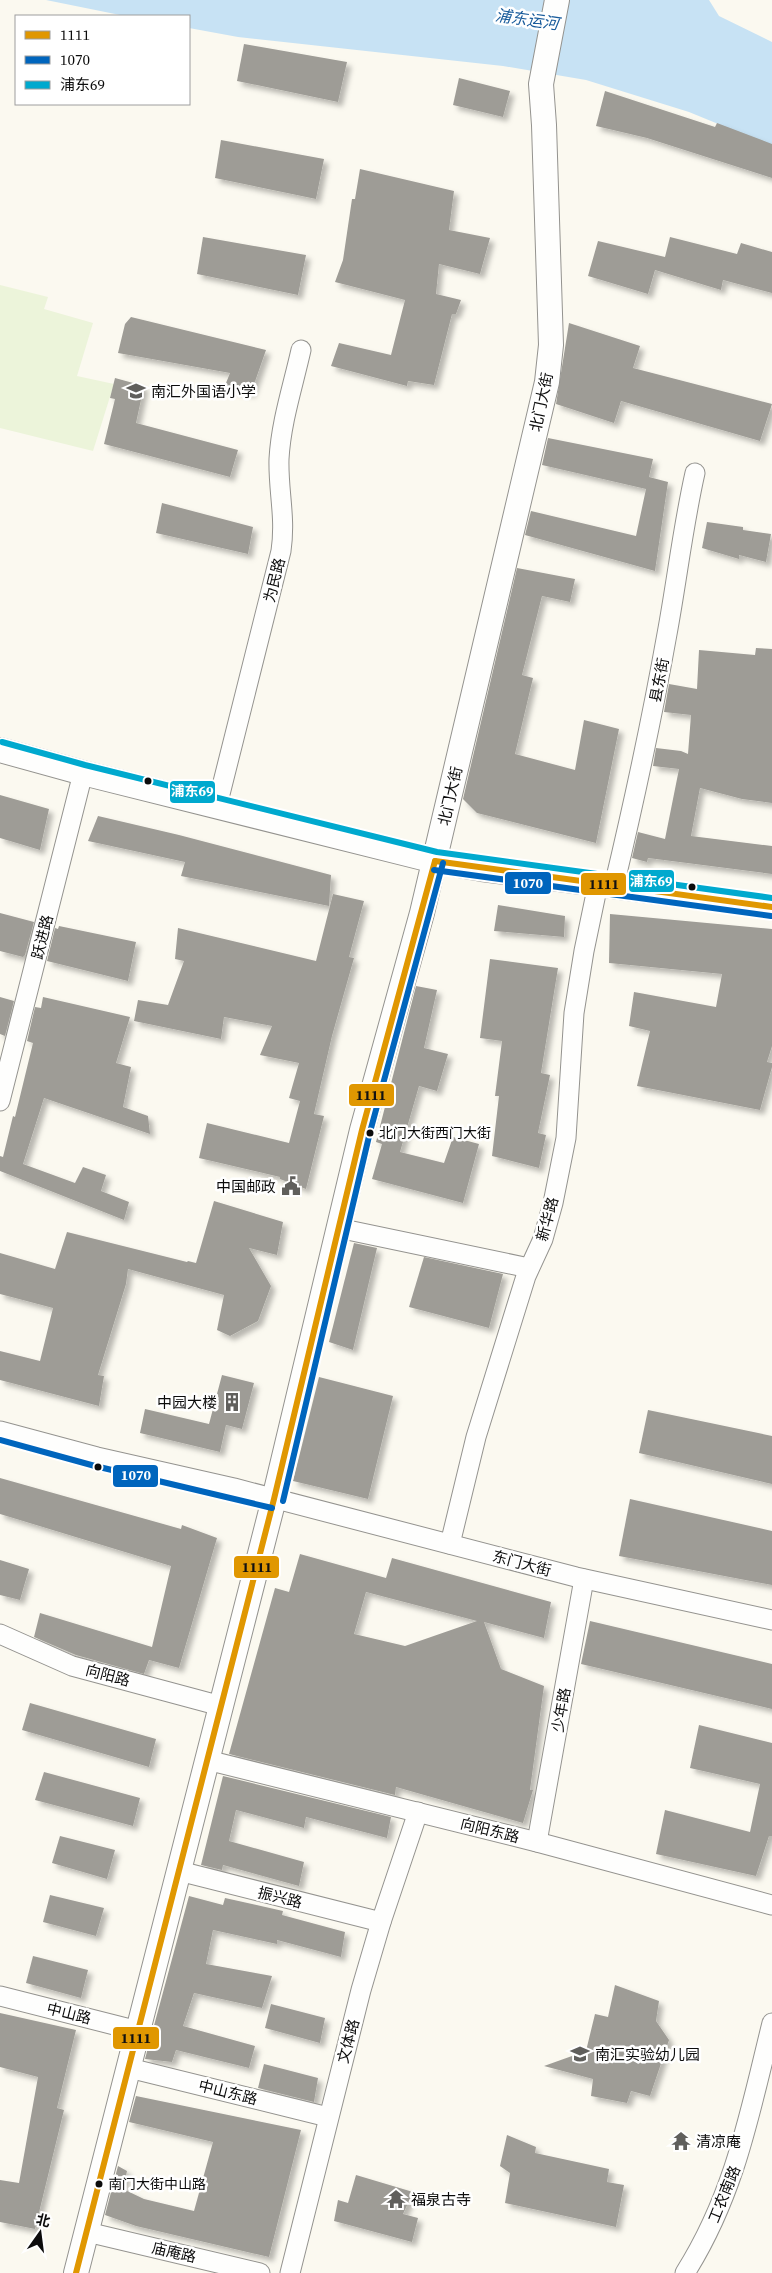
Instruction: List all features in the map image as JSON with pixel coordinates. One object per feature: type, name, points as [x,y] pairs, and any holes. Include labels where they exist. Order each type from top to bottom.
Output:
[{"type":"street","name":"北门大街","points":[[76,2273],[274,1498],[362,1130],[435,861],[547,382],[550,356],[544,125],[541,84],[557,0]]},
{"type":"street","name":"为民路","points":[[217,806],[281,551],[284,516],[279,461],[281,442],[301,350]]},
{"type":"street","name":"县东街","points":[[606,885],[650,731],[668,632],[681,539],[695,473]]},
{"type":"street","points":[[0,750],[83,773],[435,861],[772,907]]},
{"type":"street","name":"跃进路","points":[[0,1101],[83,773]]},
{"type":"street","name":"新华路","points":[[450,1544],[476,1437],[529,1268],[543,1239],[566,1138],[574,1013],[584,951],[606,885]]},
{"type":"street","points":[[338,1228],[529,1268]]},
{"type":"street","name":"东门大街","points":[[0,1431],[97,1457],[274,1498],[584,1578],[772,1620]]},
{"type":"street","name":"少年路","points":[[537,1842],[584,1578]]},
{"type":"street","name":"向阳路","points":[[0,1634],[72,1666],[221,1706]]},
{"type":"street","name":"向阳东路","points":[[207,1760],[537,1842],[772,1905]]},
{"type":"street","name":"文体路","points":[[290,2273],[328,2117],[381,1922],[418,1812]]},
{"type":"street","name":"振兴路","points":[[179,1872],[381,1922]]},
{"type":"street","name":"中山路","points":[[0,1996],[138,2031]]},
{"type":"street","name":"工农南路","points":[[685,2273],[713,2224],[734,2173],[772,2023]]},
{"type":"street","name":"中山东路","points":[[129,2068],[328,2117]]},
{"type":"street","name":"庙庵路","points":[[87,2232],[260,2273]]},
{"type":"green space","points":[[0,285],[48,297],[44,309],[93,323],[77,376],[114,384],[93,451],[0,428]]},
{"type":"water","name":"浦东运河","points":[[46,0],[709,0],[719,16],[772,42],[772,146],[689,112],[586,80],[503,66],[238,37],[190,28],[190,15],[120,15]]},
{"type":"building","points":[[244,44],[347,62],[338,102],[237,81]]},
{"type":"building","points":[[459,78],[510,91],[503,117],[453,105]]},
{"type":"building","points":[[605,91],[715,127],[717,123],[772,144],[772,178],[647,138],[596,126]]},
{"type":"building","points":[[221,140],[324,159],[316,199],[215,178]]},
{"type":"building","points":[[360,169],[454,191],[449,230],[490,238],[480,274],[439,264],[436,294],[461,300],[456,314],[452,314],[434,385],[408,381],[407,386],[331,366],[339,343],[391,355],[405,300],[335,282],[343,260],[352,199],[355,199]]},
{"type":"building","points":[[203,237],[306,255],[298,295],[197,274]]},
{"type":"building","points":[[670,237],[737,254],[741,243],[772,252],[772,293],[723,280],[721,290],[655,270],[648,294],[588,276],[598,241],[665,257]]},
{"type":"building","points":[[131,317],[266,350],[251,393],[224,388],[230,373],[118,353],[125,324]]},
{"type":"building","points":[[569,323],[640,346],[633,368],[772,404],[760,441],[621,401],[614,423],[556,404]]},
{"type":"building","points":[[115,378],[144,386],[136,423],[238,450],[230,477],[104,444],[115,399],[110,398]]},
{"type":"building","points":[[548,438],[653,459],[649,477],[668,482],[655,571],[525,535],[531,511],[636,536],[646,489],[542,465]]},
{"type":"building","points":[[162,503],[253,527],[248,554],[156,533]]},
{"type":"building","points":[[707,522],[743,527],[743,530],[771,534],[766,562],[739,555],[739,559],[702,548]]},
{"type":"building","points":[[517,568],[575,579],[570,602],[542,596],[522,675],[533,678],[515,754],[575,770],[584,720],[619,729],[596,843],[477,813],[463,799]]},
{"type":"building","points":[[756,648],[772,649],[772,803],[742,799],[700,788],[691,836],[772,846],[772,874],[648,858],[647,862],[632,858],[638,832],[665,839],[679,769],[653,766],[656,748],[681,751],[688,754],[691,715],[664,712],[669,684],[697,689],[699,650],[755,655]]},
{"type":"building","points":[[0,795],[49,809],[40,850],[0,838]]},
{"type":"building","points":[[98,816],[331,875],[329,906],[181,876],[185,862],[88,841]]},
{"type":"building","points":[[333,894],[364,901],[349,957],[354,958],[332,1036],[314,1114],[324,1116],[306,1189],[280,1179],[280,1177],[199,1158],[207,1123],[289,1143],[300,1101],[289,1098],[299,1063],[260,1055],[272,1026],[224,1017],[221,1039],[134,1021],[138,1000],[168,1005],[184,961],[175,959],[178,928],[316,961]]},
{"type":"building","points":[[498,905],[565,916],[564,937],[494,931]]},
{"type":"building","points":[[0,913],[34,922],[23,957],[0,951]]},
{"type":"building","points":[[610,914],[772,929],[772,1046],[767,1062],[772,1063],[772,1067],[760,1110],[637,1086],[650,1031],[629,1026],[634,992],[716,1007],[722,974],[609,963]]},
{"type":"building","points":[[59,926],[136,942],[128,981],[47,961],[55,928],[58,929]]},
{"type":"building","points":[[490,959],[558,968],[541,1073],[550,1075],[538,1133],[546,1135],[539,1168],[492,1156],[499,1096],[495,1096],[502,1041],[480,1038]]},
{"type":"building","points":[[416,986],[437,990],[424,1048],[448,1054],[437,1091],[419,1086],[400,1152],[444,1163],[453,1137],[479,1144],[463,1203],[372,1179],[382,1144],[376,1142]]},
{"type":"building","points":[[0,997],[14,1001],[5,1036],[0,1034]]},
{"type":"building","points":[[43,997],[130,1017],[116,1063],[131,1067],[123,1107],[148,1116],[150,1134],[44,1098],[23,1164],[75,1183],[83,1167],[106,1175],[101,1191],[129,1202],[124,1220],[0,1171],[0,1156],[3,1157],[13,1116],[15,1117],[33,1043],[27,1041],[35,1007],[41,1008]]},
{"type":"building","points":[[214,1201],[283,1222],[277,1255],[249,1248],[271,1286],[258,1321],[230,1336],[217,1330],[224,1295],[128,1269],[126,1284],[98,1375],[104,1376],[99,1406],[0,1380],[0,1351],[40,1361],[53,1308],[0,1294],[0,1253],[55,1269],[67,1232],[196,1263]]},
{"type":"building","points":[[354,1243],[377,1248],[353,1350],[329,1342]]},
{"type":"building","points":[[424,1257],[503,1274],[489,1328],[409,1307]]},
{"type":"building","points":[[222,1375],[254,1383],[242,1429],[226,1425],[220,1452],[140,1433],[145,1409],[209,1424]]},
{"type":"building","points":[[319,1377],[393,1396],[368,1499],[293,1481]]},
{"type":"building","points":[[648,1410],[772,1436],[772,1484],[639,1453]]},
{"type":"building","points":[[0,1478],[181,1529],[182,1525],[217,1538],[179,1668],[149,1660],[144,1674],[76,1655],[34,1637],[40,1613],[152,1647],[171,1566],[0,1514]]},
{"type":"building","points":[[630,1499],[772,1531],[772,1585],[619,1556]]},
{"type":"building","points":[[300,1554],[386,1578],[392,1558],[551,1602],[544,1638],[484,1622],[501,1669],[544,1686],[530,1790],[533,1790],[523,1823],[396,1787],[395,1795],[229,1754],[275,1588],[289,1592]],"holes":[[[366,1592],[477,1621],[405,1646],[354,1634]]]},
{"type":"building","points":[[0,1560],[29,1569],[20,1600],[0,1595]]},
{"type":"building","points":[[590,1621],[772,1664],[772,1709],[581,1664]]},
{"type":"building","points":[[30,1703],[156,1739],[149,1767],[22,1730]]},
{"type":"building","points":[[699,1725],[772,1743],[772,1836],[769,1836],[756,1876],[656,1854],[665,1810],[750,1832],[760,1784],[690,1768]]},
{"type":"building","points":[[44,1772],[140,1798],[133,1826],[35,1800]]},
{"type":"building","points":[[223,1776],[391,1817],[387,1838],[306,1817],[304,1828],[236,1810],[229,1841],[304,1862],[299,1886],[223,1865],[222,1870],[201,1865]]},
{"type":"building","points":[[60,1836],[115,1850],[107,1879],[52,1863]]},
{"type":"building","points":[[50,1895],[104,1908],[96,1936],[43,1922]]},
{"type":"building","points":[[189,1896],[223,1905],[225,1898],[283,1911],[282,1915],[345,1932],[341,1957],[277,1940],[277,1944],[213,1930],[206,1964],[272,1976],[262,2008],[194,1993],[183,2026],[255,2046],[249,2068],[176,2050],[172,2062],[145,2059]]},
{"type":"building","points":[[33,1956],[88,1970],[81,1998],[26,1983]]},
{"type":"building","points":[[615,1985],[659,2001],[656,2021],[669,2040],[650,2096],[631,2091],[627,2103],[591,2096],[593,2079],[544,2066],[586,2051],[595,2014],[608,2017]]},
{"type":"building","points":[[271,2004],[325,2018],[320,2043],[265,2028]]},
{"type":"building","points":[[0,2013],[76,2030],[57,2108],[64,2110],[35,2229],[0,2222],[0,2180],[19,2183],[38,2077],[0,2067]]},
{"type":"building","points":[[264,2064],[318,2078],[314,2102],[258,2088]]},
{"type":"building","points":[[136,2096],[301,2130],[269,2257],[136,2226],[105,2215],[118,2166],[127,2171],[123,2189],[144,2199],[194,2211],[213,2142],[129,2122]]},
{"type":"building","points":[[507,2135],[536,2147],[535,2153],[609,2169],[607,2182],[624,2185],[616,2227],[505,2203],[510,2173],[500,2166]]},
{"type":"building","points":[[356,2175],[413,2192],[403,2214],[418,2218],[412,2242],[334,2221],[338,2200],[348,2203]]},
{"type":"transit line","name":"浦东69","points":[[2,742],[85,765],[437,852],[772,898]]},
{"type":"transit line","name":"1111","points":[[435,861],[772,907]]},
{"type":"transit line","name":"1111","points":[[76,2273],[274,1499],[362,1130],[435,861]]},
{"type":"transit line","name":"1070","points":[[283,1501],[370,1132],[443,863]]},
{"type":"transit line","name":"1070","points":[[434,870],[771,916]]},
{"type":"transit line","name":"1070","points":[[0,1440],[95,1466],[272,1508]]},
{"type":"place","name":"南汇外国语小学","points":[[136,391]]},
{"type":"place","name":"北门大街西门大街","points":[[370,1133]]},
{"type":"place","name":"中国邮政","points":[[291,1186]]},
{"type":"place","name":"中园大楼","points":[[232,1402]]},
{"type":"place","name":"南汇实验幼儿园","points":[[580,2054]]},
{"type":"place","name":"清凉庵","points":[[681,2141]]},
{"type":"place","name":"南门大街中山路","points":[[99,2184]]},
{"type":"place","name":"福泉古寺","points":[[396,2199]]}]
